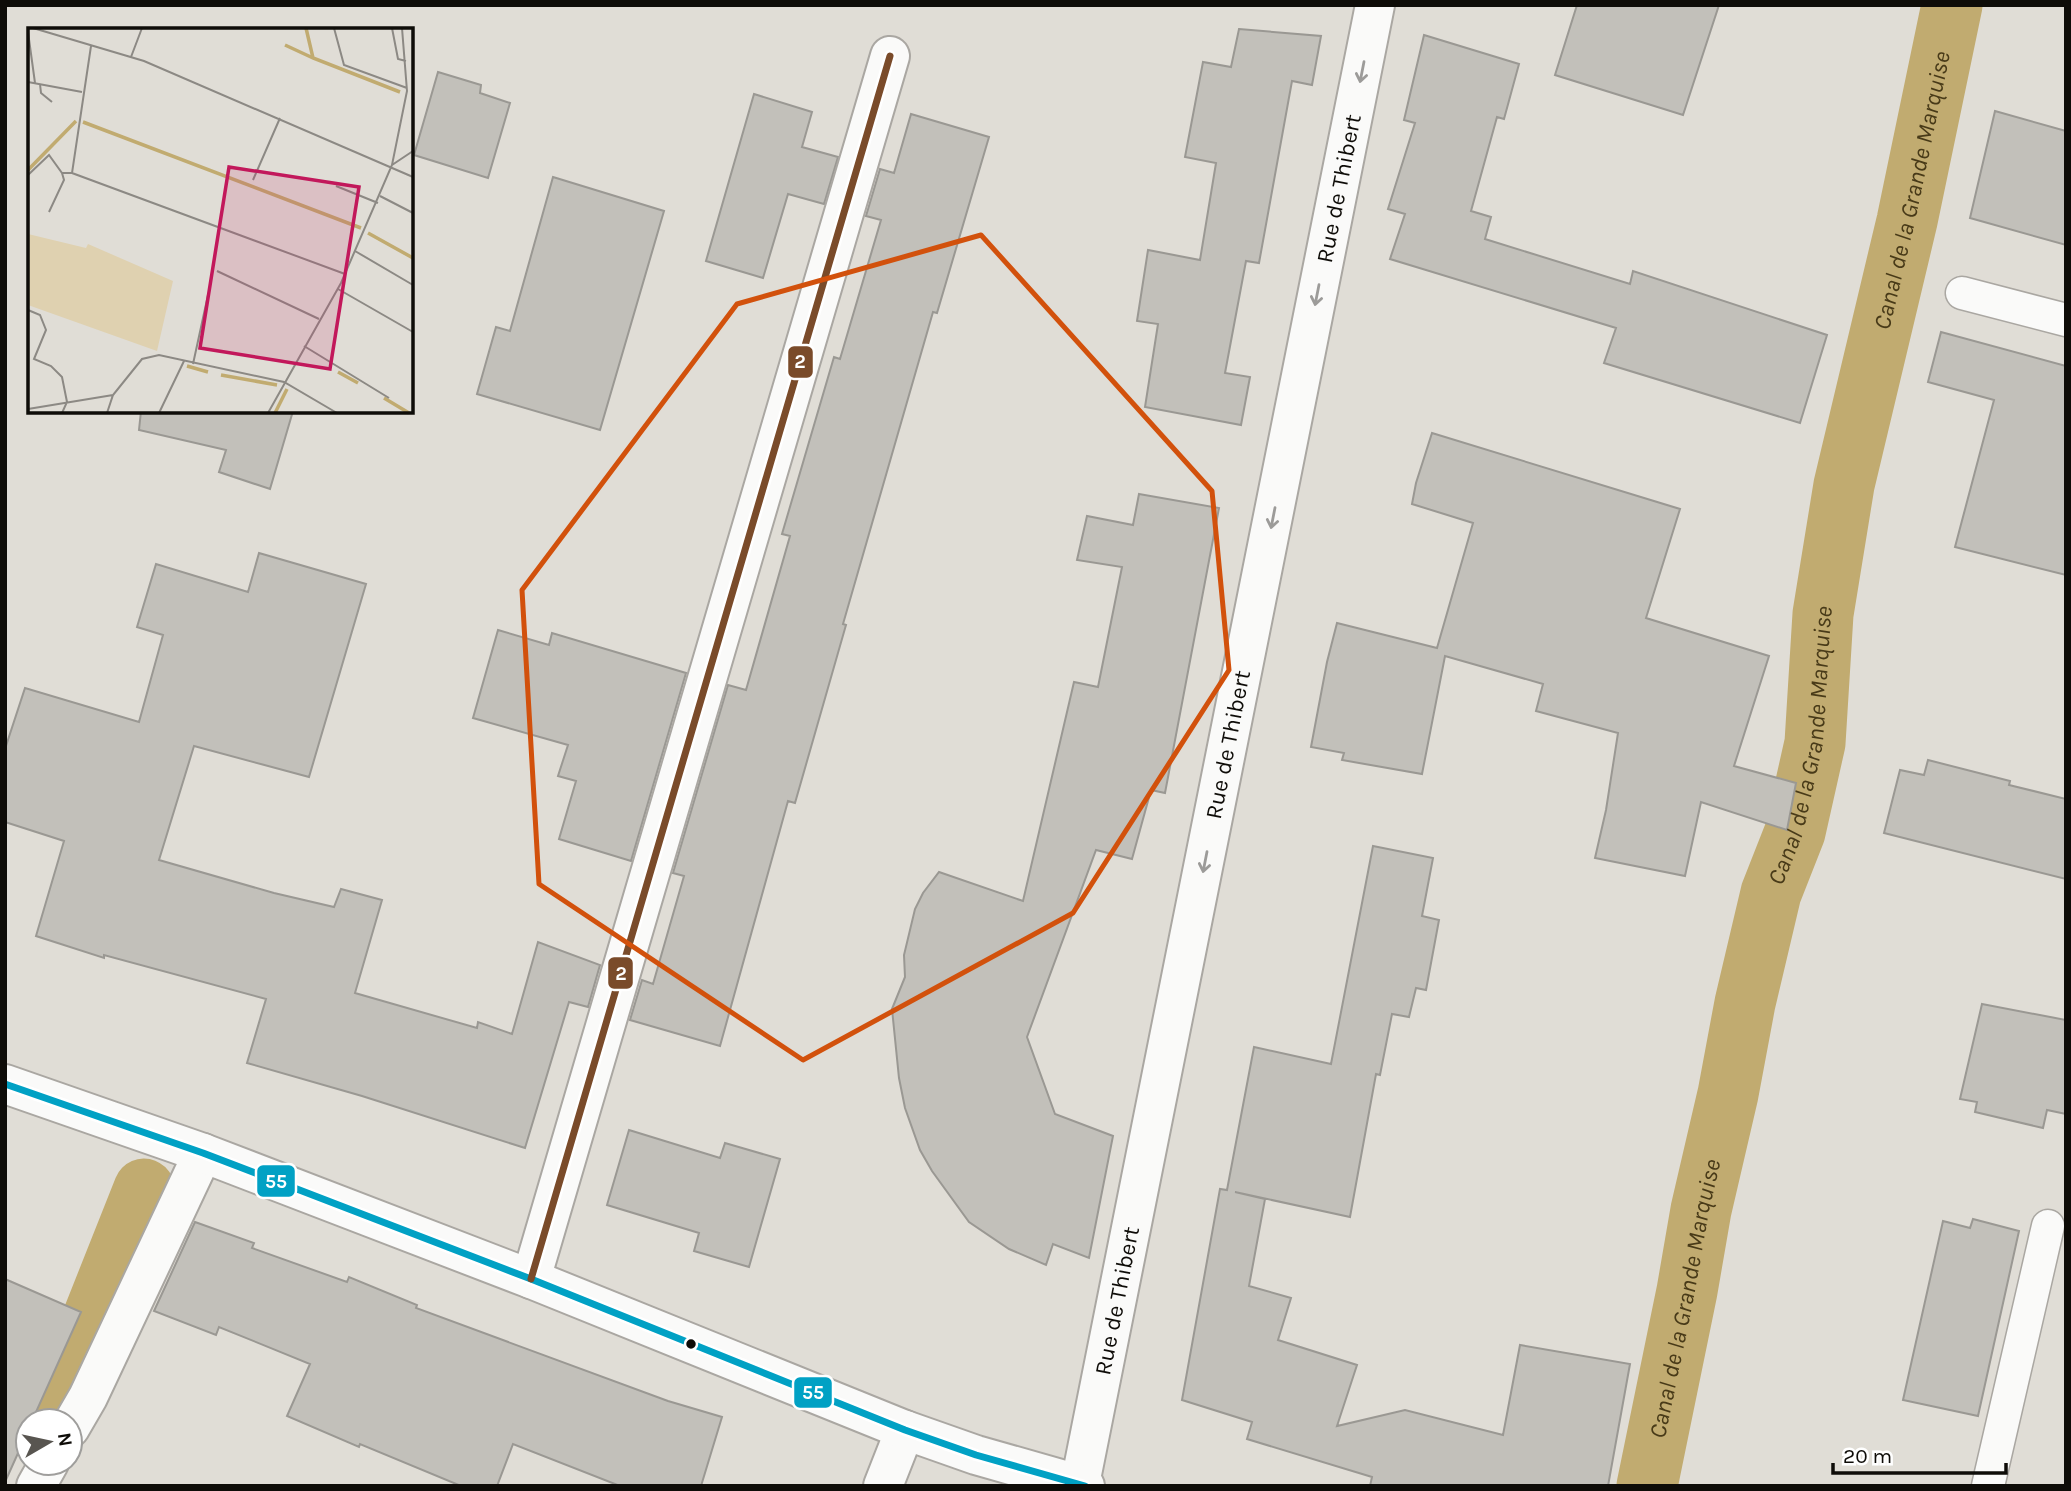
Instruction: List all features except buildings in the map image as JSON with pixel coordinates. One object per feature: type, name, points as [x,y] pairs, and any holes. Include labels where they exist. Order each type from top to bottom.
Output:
[{"type":"street","name":"Rue de Thibert","points":[[1082,1485],[1375,5]]},
{"type":"street","points":[[531,1279],[890,56]]},
{"type":"street","points":[[5,1084],[203,1153],[531,1279],[905,1430],[976,1455],[1082,1485]]},
{"type":"street","points":[[83,1407],[203,1153]]},
{"type":"street","points":[[883,1486],[905,1430]]},
{"type":"lane","points":[[1962,293],[2066,320]]},
{"type":"lane","points":[[1987,1486],[2048,1226]]},
{"type":"highlighted area","points":[[981,235],[1212,491],[1229,670],[1073,913],[803,1060],[539,884],[522,590],[737,304]]},
{"type":"waterway","name":"Canal de la Grande Marquise","points":[[1647,1486],[1745,1003],[1771,893],[1795,832],[1815,743],[1823,614],[1844,485],[1907,221],[1952,5]]},
{"type":"waterway","points":[[63,1393],[144,1189]]},
{"type":"transit line","name":"2","points":[[531,1279],[890,56]]},
{"type":"transit line","name":"55","points":[[5,1084],[203,1153],[531,1279],[905,1430],[976,1455],[1085,1486]]}]
